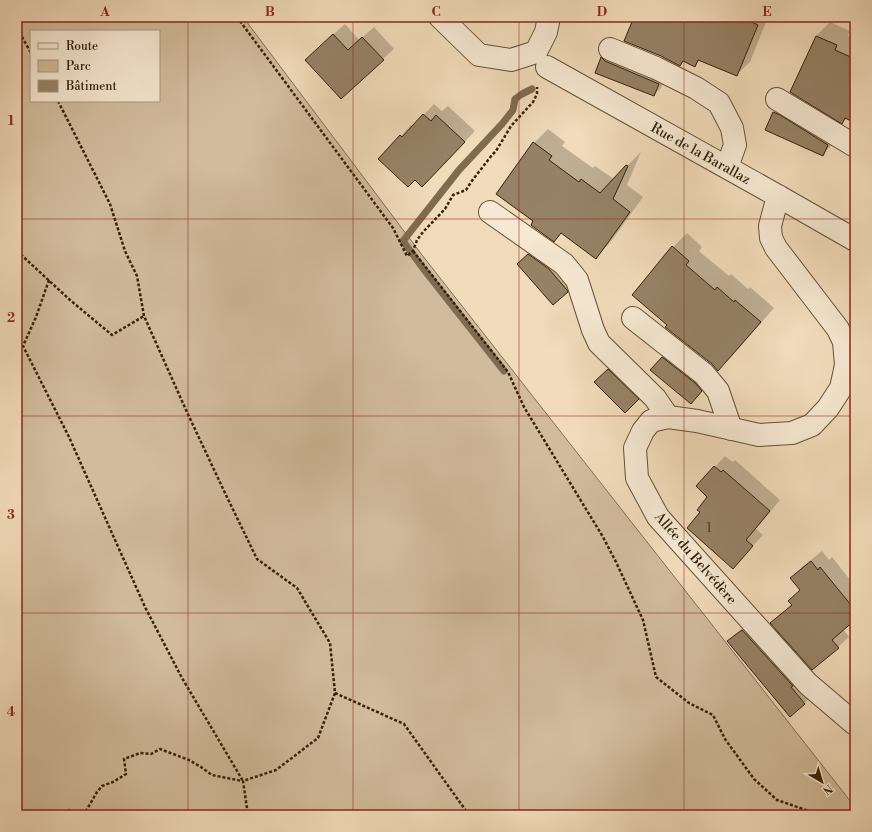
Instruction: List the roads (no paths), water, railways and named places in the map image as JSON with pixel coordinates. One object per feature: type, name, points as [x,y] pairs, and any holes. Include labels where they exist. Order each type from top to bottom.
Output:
[{"type":"street","points":[[440,17],[479,55],[511,60],[536,52],[546,32],[549,17]]},
{"type":"street","points":[[610,49],[656,68],[696,88],[719,103],[732,128],[735,145],[727,167]]},
{"type":"street","name":"Rue de la Barallaz","points":[[547,67],[855,240]]},
{"type":"street","points":[[777,98],[855,146]]},
{"type":"street","name":"Allée du Belvédère","points":[[778,196],[770,226],[771,238],[776,248],[838,329],[844,342],[846,366],[841,388],[828,408],[812,425],[792,433],[759,435],[697,421],[668,417],[651,421],[642,431],[636,448],[637,478],[658,517],[808,684],[855,724]]},
{"type":"street","points":[[490,212],[564,264],[577,280],[593,330],[599,343],[656,398],[668,417]]},
{"type":"street","points":[[632,318],[704,374],[718,391],[731,429]]},
{"type":"waterway","points":[[504,371],[403,241],[459,170],[502,124],[513,110],[515,99],[532,89]]}]
